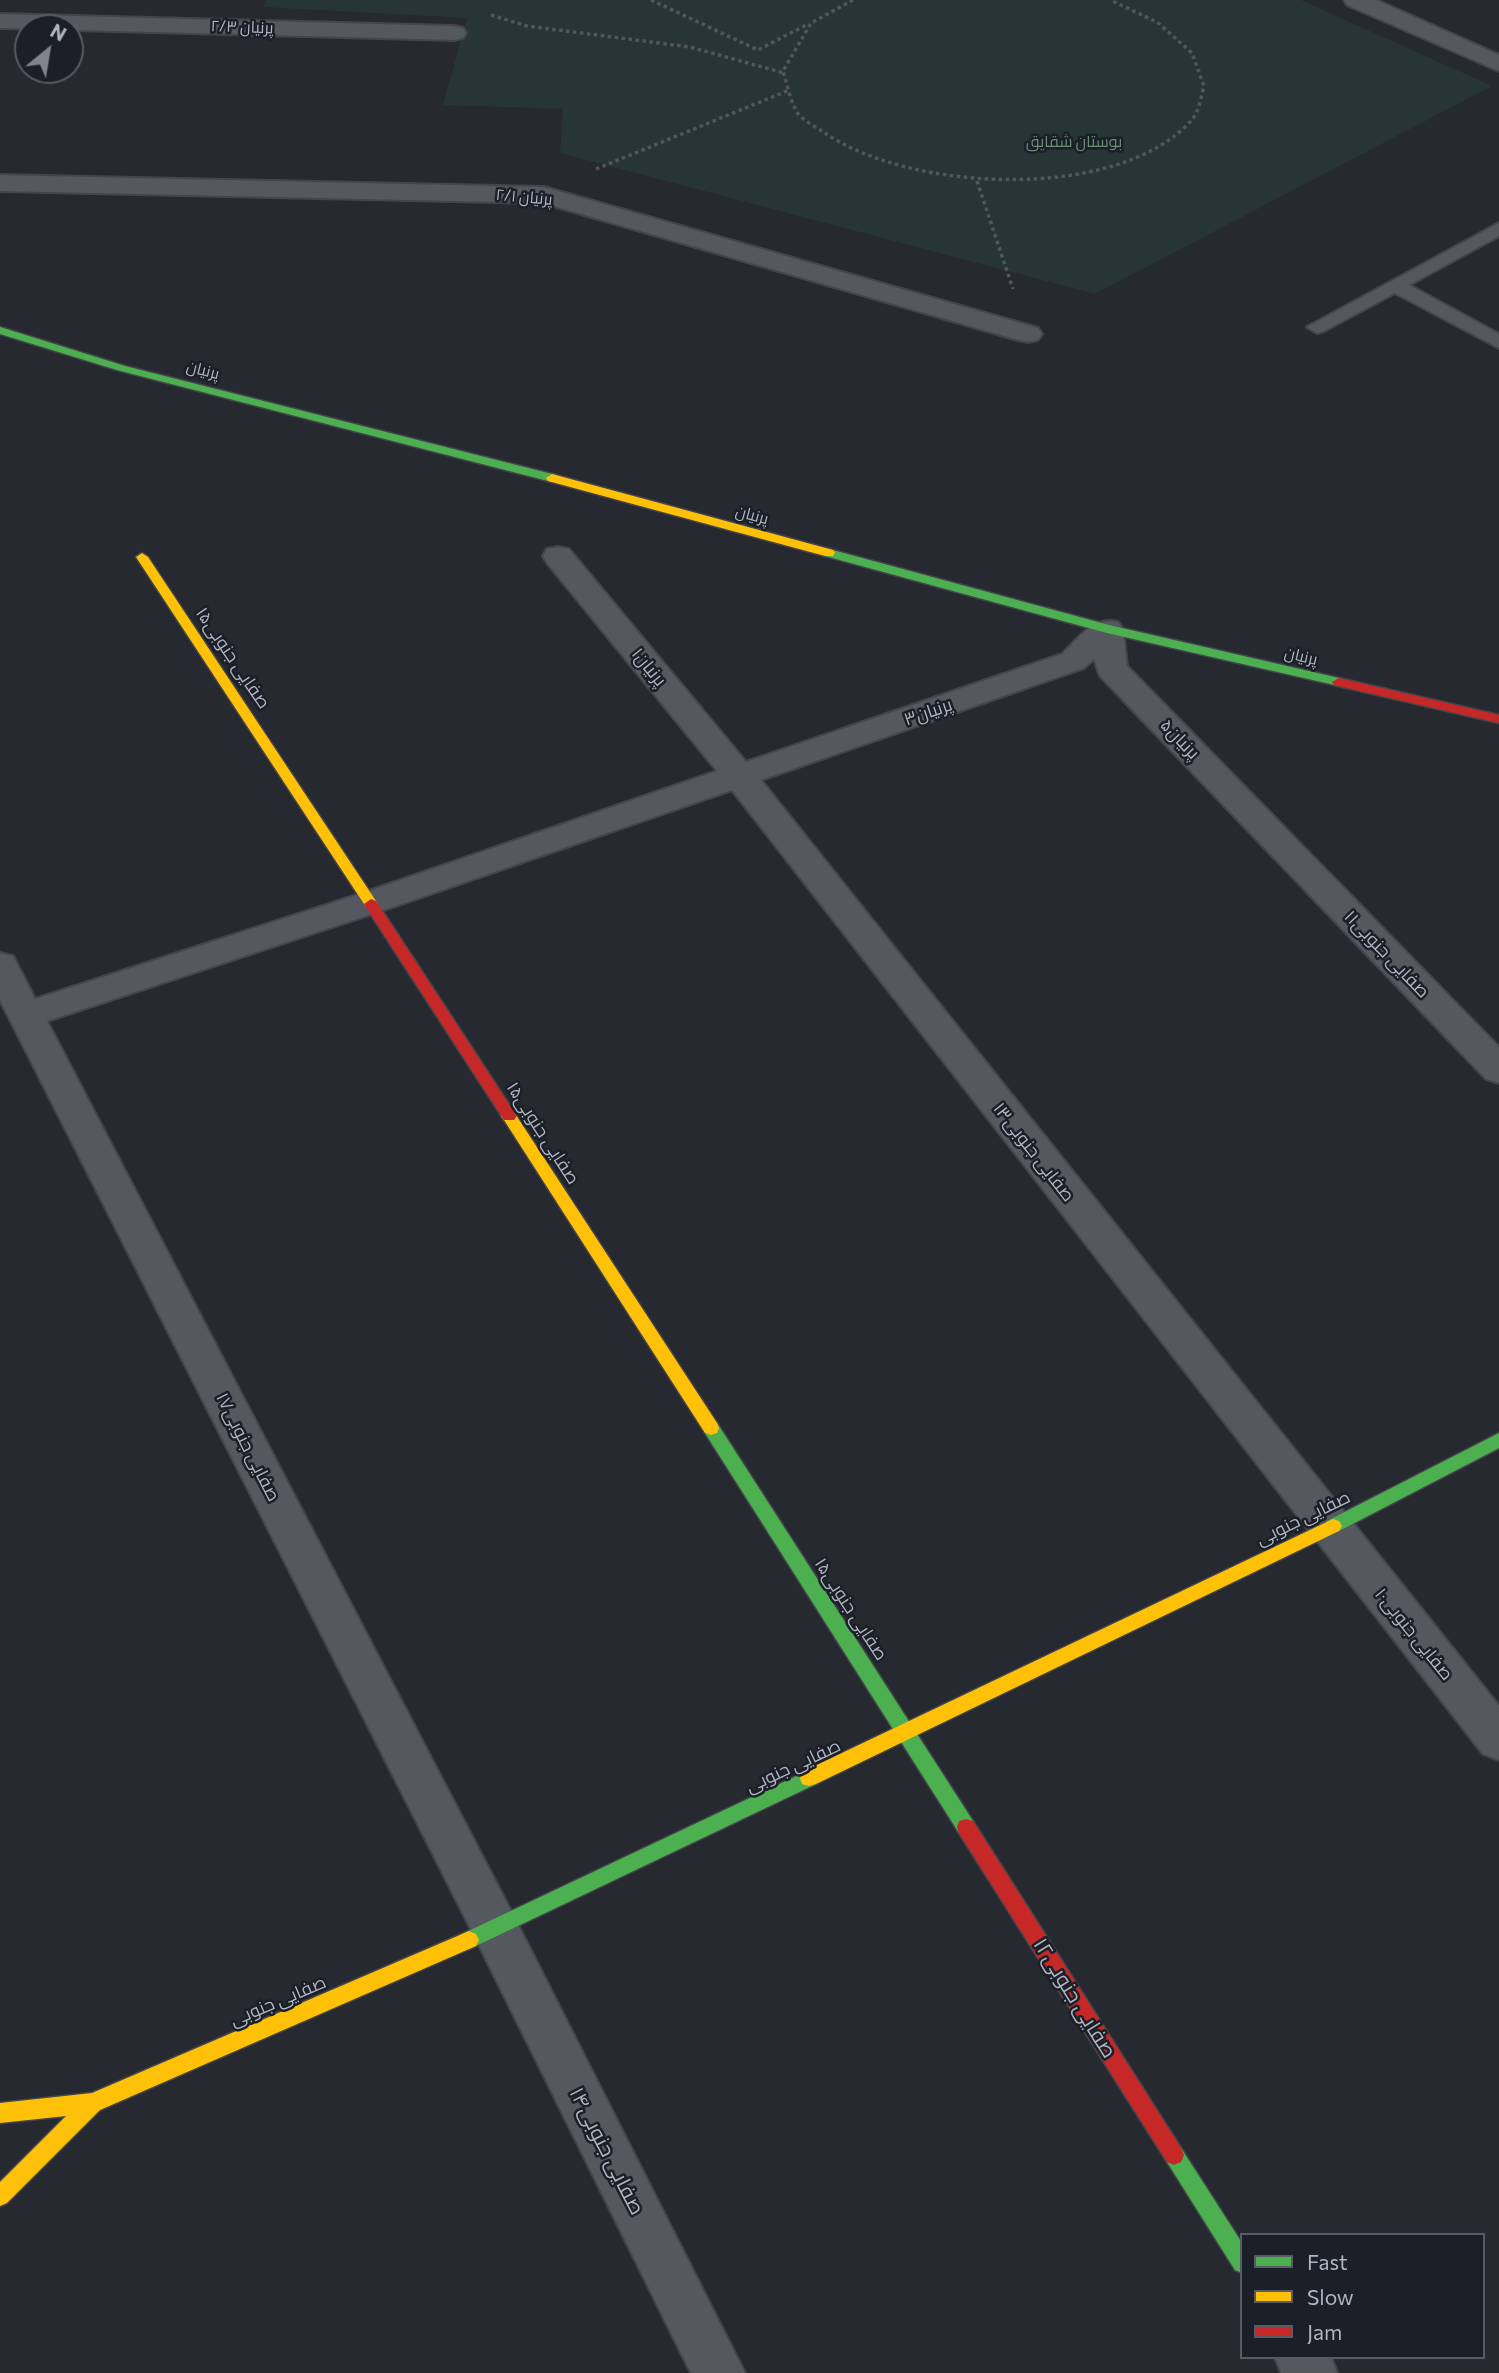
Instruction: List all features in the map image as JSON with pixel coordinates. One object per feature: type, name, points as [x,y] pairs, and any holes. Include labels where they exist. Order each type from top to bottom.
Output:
[{"type":"street","points":[[1356,0],[1499,64]]},
{"type":"street","name":"پرنیان ۲/۳","points":[[84,23],[454,33]]},
{"type":"street","name":"پرنیان ۲/۱","points":[[0,183],[544,195],[1028,334]]},
{"type":"street","name":"پرنیان","points":[[0,330],[121,368],[540,475],[1107,629],[1499,719]]},
{"type":"street","name":"پرنیان۱","points":[[558,556],[740,777]]},
{"type":"street","name":"صفایی جنوبی۱۵","points":[[142,557],[372,902],[907,1732]]},
{"type":"street","name":"پرنیان۳","points":[[26,1014],[372,902],[1073,661],[1107,629]]},
{"type":"street","name":"پرنیان۵","points":[[1107,629],[1111,669],[1276,838]]},
{"type":"street","name":"صفایی جنوبی۱۳","points":[[740,777],[1329,1528]]},
{"type":"street","name":"صفایی جنوبی۱۱","points":[[1276,838],[1499,1070]]},
{"type":"street","name":"صفایی جنوبی۱۷","points":[[0,965],[495,1928]]},
{"type":"street","name":"صفایی جنوبی","points":[[93,2103],[495,1928],[1329,1528],[1499,1440]]},
{"type":"street","name":"صفایی جنوبی۱۰","points":[[1329,1528],[1499,1740]]},
{"type":"street","name":"صفایی جنوبی۱۲","points":[[907,1732],[1240,2260]]},
{"type":"street","name":"صفایی جنوبی۱۴","points":[[495,1928],[719,2373]]},
{"type":"street","points":[[0,2113],[93,2103]]},
{"type":"street","points":[[0,2196],[93,2103]]},
{"type":"lane","points":[[1317,327],[1499,229]]},
{"type":"lane","points":[[1395,285],[1499,342]]},
{"type":"path","points":[[651,0],[758,50],[853,0]]},
{"type":"path","points":[[813,21],[788,50],[783,83],[799,115],[837,145],[893,167],[977,181],[1032,182],[1101,171],[1157,149],[1192,120],[1204,86],[1192,52],[1157,22],[1110,0]]},
{"type":"path","points":[[488,14],[527,26],[690,47],[784,73]]},
{"type":"path","points":[[531,195],[787,91]]},
{"type":"path","points":[[977,181],[1028,334]]},
{"type":"green space","name":"بوستان شقایق","points":[[266,0],[1301,0],[1492,86],[1095,294],[560,153],[563,109],[443,105],[467,18],[263,7]]},
{"type":"traffic: fast","points":[[0,330],[121,368],[552,478]]},
{"type":"traffic: fast","points":[[829,553],[1107,629],[1339,682]]},
{"type":"traffic: fast","points":[[711,1428],[966,1827]]},
{"type":"traffic: fast","points":[[1333,1526],[1499,1440]]},
{"type":"traffic: fast","points":[[469,1940],[809,1778]]},
{"type":"traffic: fast","points":[[1174,2155],[1240,2260]]},
{"type":"traffic: slow","points":[[552,478],[829,553]]},
{"type":"traffic: slow","points":[[142,557],[371,904]]},
{"type":"traffic: slow","points":[[509,1116],[711,1428]]},
{"type":"traffic: slow","points":[[809,1778],[1333,1526]]},
{"type":"traffic: slow","points":[[0,2113],[93,2103],[469,1940]]},
{"type":"traffic: slow","points":[[0,2196],[93,2103]]},
{"type":"traffic: jam","points":[[1339,682],[1499,719]]},
{"type":"traffic: jam","points":[[371,904],[509,1116]]},
{"type":"traffic: jam","points":[[966,1827],[1174,2155]]}]
